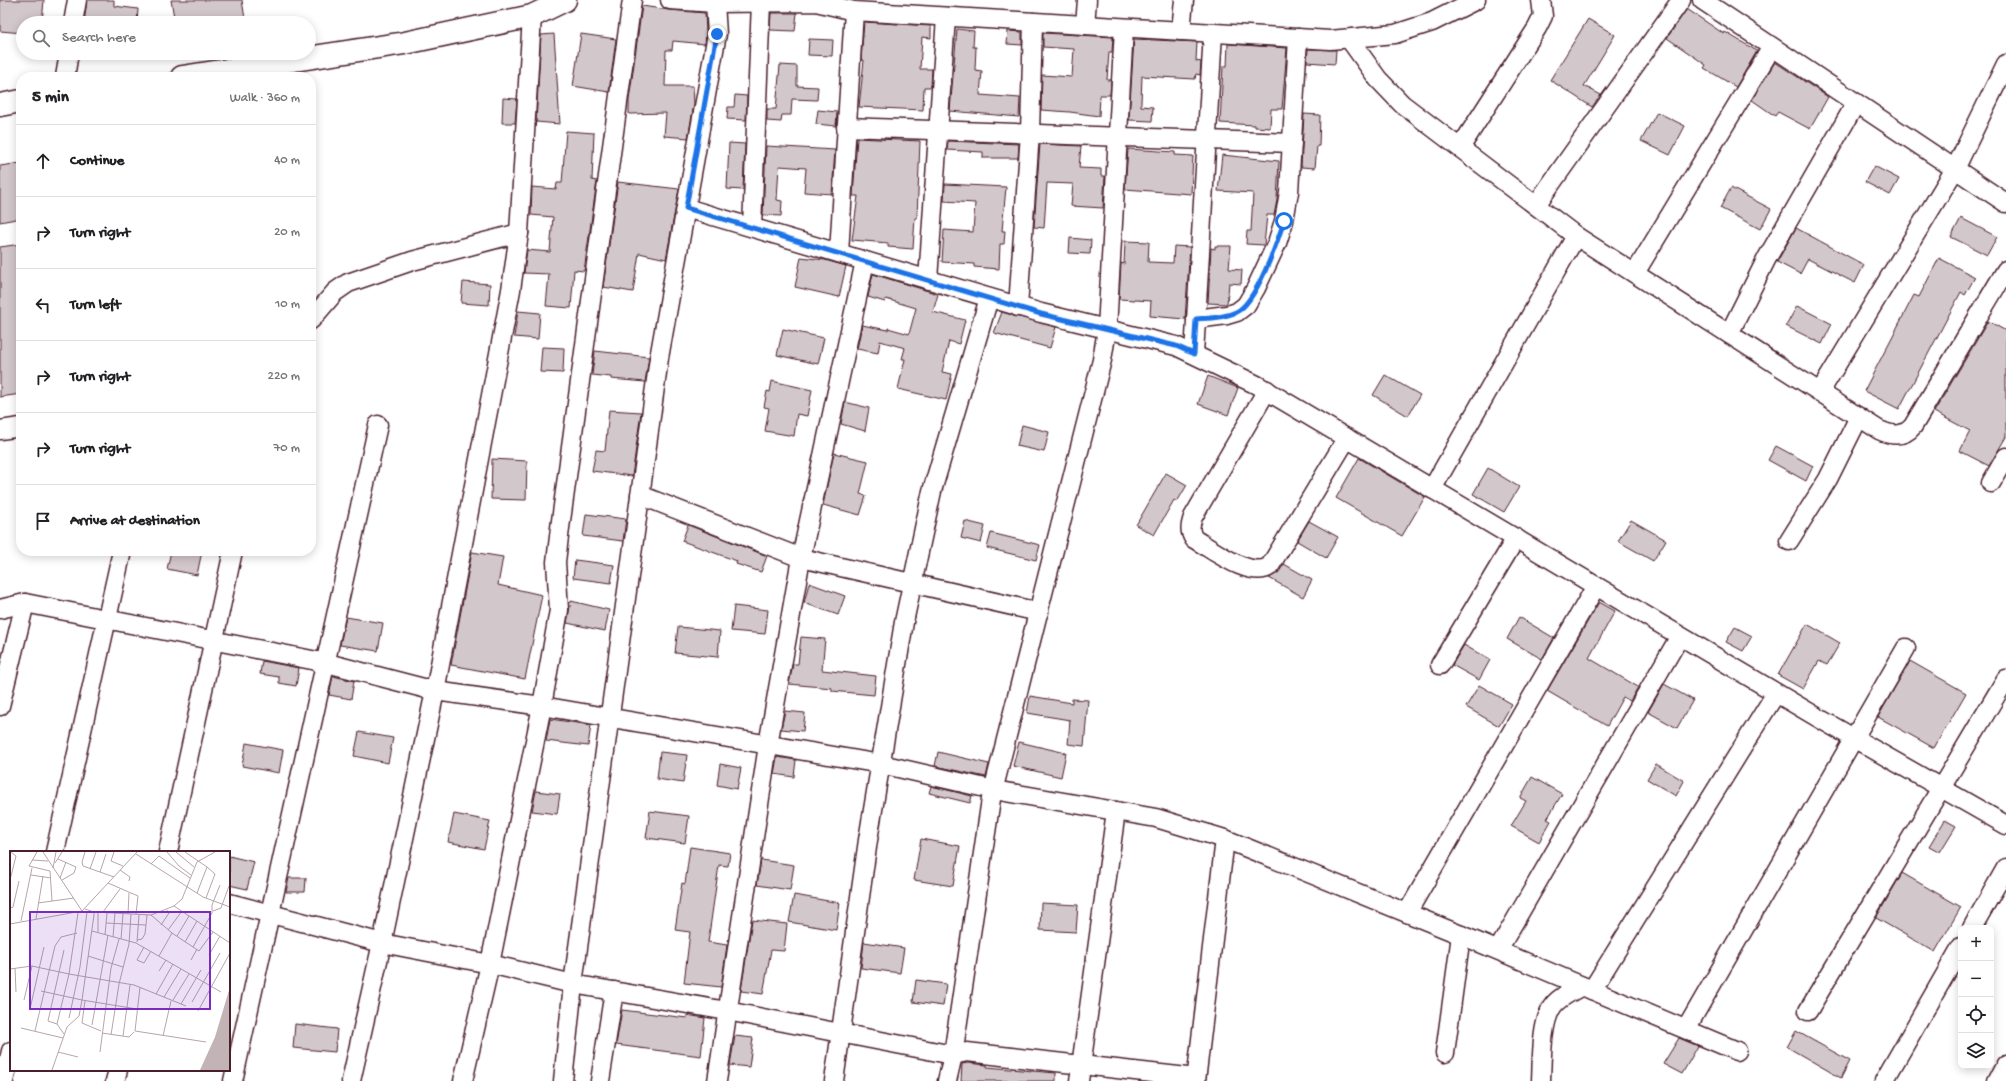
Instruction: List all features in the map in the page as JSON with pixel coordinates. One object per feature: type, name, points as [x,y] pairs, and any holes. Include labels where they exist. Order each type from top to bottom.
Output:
[{"type":"main road","points":[[316,57],[405,43],[532,16],[565,0]]},
{"type":"main road","points":[[215,72],[294,60]]},
{"type":"main road","points":[[0,105],[16,102]]},
{"type":"street","points":[[74,16],[77,0]]},
{"type":"street","points":[[463,1081],[490,964],[542,706],[559,610],[556,562],[560,528],[632,0]]},
{"type":"street","points":[[670,0],[715,3],[816,1],[854,11],[1124,28],[1350,40],[1395,34],[1432,22],[1476,0]]},
{"type":"street","points":[[1085,25],[1087,0]]},
{"type":"street","points":[[1181,31],[1184,0]]},
{"type":"street","points":[[1460,148],[1537,28],[1543,16],[1541,0]]},
{"type":"street","points":[[1536,205],[1681,0]]},
{"type":"street","points":[[1702,0],[2006,203]]},
{"type":"street","points":[[752,227],[761,2]]},
{"type":"street","points":[[563,1081],[573,984],[659,358],[717,34],[715,3]]},
{"type":"street","points":[[839,254],[854,11]]},
{"type":"street","points":[[351,1081],[382,943],[435,691],[510,298],[519,233],[532,16]]},
{"type":"street","points":[[928,280],[946,17]]},
{"type":"street","points":[[1018,307],[1030,134],[1033,22]]},
{"type":"street","points":[[947,1081],[953,1055],[994,790],[1102,360],[1107,329],[1124,28]]},
{"type":"street","points":[[1194,354],[1212,33]]},
{"type":"street","points":[[1196,319],[1227,315],[1237,312],[1246,305],[1278,243],[1284,221],[1289,192],[1298,38]]},
{"type":"street","points":[[1350,40],[1378,79],[1402,104],[1576,236],[1859,418],[1888,434],[1896,435],[1909,430],[2006,270]]},
{"type":"street","points":[[1635,273],[1772,47]]},
{"type":"street","points":[[66,72],[67,60]]},
{"type":"street","points":[[1820,392],[1955,169],[2006,64]]},
{"type":"street","points":[[1729,334],[1767,258],[1856,103]]},
{"type":"street","points":[[846,127],[1292,143]]},
{"type":"street","points":[[686,208],[1018,307],[1176,346],[1194,354],[1267,390],[1776,693],[2006,825]]},
{"type":"street","points":[[316,314],[335,292],[348,282],[412,261],[519,233]]},
{"type":"street","points":[[1432,489],[1576,236]]},
{"type":"street","points":[[716,1081],[768,745],[801,558],[864,261]]},
{"type":"street","points":[[834,1081],[842,1033],[868,840],[882,764],[904,622],[932,491],[990,298]]},
{"type":"street","points":[[1267,390],[1194,517],[1190,526],[1190,533],[1194,539],[1247,569],[1261,571],[1266,569],[1270,566],[1347,438]]},
{"type":"street","points":[[1789,541],[1828,478],[1859,418]]},
{"type":"street","points":[[233,1081],[378,425]]},
{"type":"street","points":[[0,430],[16,428]]},
{"type":"street","points":[[1991,483],[2006,457]]},
{"type":"street","points":[[640,495],[801,558],[1038,612]]},
{"type":"street","points":[[1440,664],[1516,538]]},
{"type":"street","points":[[55,851],[121,556]]},
{"type":"street","points":[[168,851],[212,641],[232,556]]},
{"type":"street","points":[[1407,913],[1596,586]]},
{"type":"street","points":[[0,706],[26,603]]},
{"type":"street","points":[[0,609],[26,603],[326,663],[435,691],[542,706],[610,719],[882,764],[994,790],[1156,818],[1225,839],[1498,950],[1737,1051]]},
{"type":"street","points":[[1498,950],[1680,636]]},
{"type":"street","points":[[1686,1029],[1855,739],[1906,648]]},
{"type":"street","points":[[1808,1011],[2006,679]]},
{"type":"street","points":[[1541,1081],[1545,1028],[1548,1015],[1557,1001],[1587,988],[1776,693]]},
{"type":"street","points":[[1080,1073],[1116,811]]},
{"type":"street","points":[[230,903],[271,912],[382,943],[490,964],[573,984],[727,1011],[953,1055],[967,1052],[1080,1073],[1196,1080],[1225,839]]},
{"type":"street","points":[[1974,925],[2006,868]]},
{"type":"street","points":[[1445,1053],[1461,935]]},
{"type":"street","points":[[1884,1081],[1958,952]]},
{"type":"street","points":[[600,1081],[614,991]]},
{"type":"street","points":[[4,1081],[10,1055]]},
{"type":"street","points":[[1997,1081],[2006,1064]]},
{"type":"street","points":[[115,1081],[118,1071]]},
{"type":"building","points":[[0,0],[44,0],[43,16],[16,16],[16,32],[0,31]]},
{"type":"building","points":[[87,0],[114,0],[114,6],[138,9],[138,16],[85,16]]},
{"type":"building","points":[[171,0],[242,0],[245,16],[174,16]]},
{"type":"building","points":[[642,6],[705,13],[705,44],[673,41],[672,50],[666,50],[665,86],[693,86],[694,104],[688,138],[664,136],[666,113],[629,114],[629,100]]},
{"type":"building","points":[[1687,9],[1724,34],[1725,32],[1757,51],[1736,87],[1704,68],[1706,65],[1667,38]]},
{"type":"building","points":[[771,13],[797,13],[795,31],[770,30]]},
{"type":"building","points":[[1588,19],[1615,35],[1584,86],[1601,95],[1592,107],[1550,80]]},
{"type":"building","points":[[864,22],[931,26],[931,38],[922,37],[920,69],[932,69],[931,87],[924,87],[923,110],[859,107],[864,60],[861,60]]},
{"type":"building","points":[[957,29],[974,31],[973,47],[976,47],[975,70],[982,71],[980,95],[1020,98],[1019,117],[950,111]]},
{"type":"building","points":[[1008,31],[1022,32],[1022,45],[1007,44]]},
{"type":"building","points":[[1043,33],[1113,37],[1112,52],[1109,52],[1107,80],[1111,80],[1110,95],[1100,95],[1099,116],[1041,110],[1042,75],[1072,77],[1074,49],[1043,47]]},
{"type":"building","points":[[554,34],[560,124],[536,122],[541,35]]},
{"type":"building","points":[[581,34],[616,39],[609,92],[573,86]]},
{"type":"building","points":[[809,39],[833,40],[832,56],[808,55]]},
{"type":"building","points":[[1134,39],[1197,42],[1196,61],[1201,62],[1200,75],[1196,74],[1195,79],[1142,76],[1141,106],[1153,107],[1152,121],[1129,120]]},
{"type":"building","points":[[1228,44],[1287,48],[1282,109],[1271,109],[1270,128],[1255,127],[1255,125],[1220,123],[1223,66],[1227,66]]},
{"type":"building","points":[[1308,49],[1336,50],[1335,64],[1307,62]]},
{"type":"building","points":[[1775,62],[1828,97],[1810,129],[1778,112],[1775,116],[1752,100]]},
{"type":"building","points":[[780,65],[797,66],[797,86],[818,87],[817,100],[792,99],[791,115],[782,115],[781,122],[767,121],[767,109],[776,109]]},
{"type":"building","points":[[735,95],[747,96],[746,120],[727,119],[728,107],[734,107]]},
{"type":"building","points":[[503,98],[517,99],[515,123],[502,123]]},
{"type":"building","points":[[818,110],[837,112],[836,126],[816,124]]},
{"type":"building","points":[[1657,112],[1685,126],[1670,155],[1641,141]]},
{"type":"building","points":[[1304,114],[1320,115],[1319,146],[1317,146],[1315,168],[1301,167]]},
{"type":"building","points":[[566,131],[594,133],[592,180],[597,181],[584,271],[574,270],[571,308],[546,306],[549,274],[524,273],[527,250],[550,252],[553,217],[531,215],[532,187],[556,189],[557,183],[562,183]]},
{"type":"building","points":[[857,138],[920,141],[917,218],[915,218],[913,249],[888,247],[888,243],[852,240],[858,196],[853,196]]},
{"type":"building","points":[[948,141],[1019,144],[1018,158],[983,158],[983,152],[947,150]]},
{"type":"building","points":[[729,143],[745,144],[743,190],[727,189]]},
{"type":"building","points":[[1040,144],[1081,146],[1079,168],[1101,169],[1101,176],[1105,176],[1103,208],[1071,206],[1073,184],[1047,183],[1044,228],[1034,227]]},
{"type":"building","points":[[766,146],[835,150],[832,194],[804,192],[806,168],[779,166],[777,200],[782,201],[781,216],[763,215]]},
{"type":"building","points":[[1128,149],[1175,152],[1175,155],[1193,156],[1191,194],[1125,189]]},
{"type":"building","points":[[1222,155],[1279,161],[1277,200],[1274,215],[1267,215],[1264,245],[1246,244],[1247,231],[1251,231],[1253,193],[1218,191]]},
{"type":"building","points":[[16,164],[16,219],[0,222],[0,166]]},
{"type":"building","points":[[1874,166],[1899,179],[1890,195],[1865,182]]},
{"type":"building","points":[[618,182],[679,189],[666,259],[639,253],[633,292],[603,287]]},
{"type":"building","points":[[945,184],[1006,187],[1002,231],[1005,231],[1004,244],[1000,244],[999,269],[974,267],[974,264],[942,262],[944,230],[973,232],[975,203],[944,201]]},
{"type":"building","points":[[1731,188],[1771,209],[1760,229],[1720,208]]},
{"type":"building","points":[[1961,218],[1997,237],[1987,255],[1951,237]]},
{"type":"building","points":[[1796,228],[1864,265],[1855,283],[1808,259],[1800,274],[1777,262]]},
{"type":"building","points":[[1070,238],[1091,240],[1090,254],[1069,253]]},
{"type":"building","points":[[1125,241],[1149,242],[1148,262],[1173,263],[1174,246],[1190,247],[1185,319],[1150,316],[1151,301],[1119,299],[1121,263],[1124,264]]},
{"type":"building","points":[[16,245],[16,395],[0,397],[0,247]]},
{"type":"building","points":[[1215,246],[1231,246],[1229,269],[1242,270],[1241,284],[1229,283],[1227,304],[1208,303],[1211,248],[1215,249]]},
{"type":"building","points":[[801,257],[825,260],[846,266],[839,297],[795,287]]},
{"type":"building","points":[[1939,258],[1975,277],[1965,295],[1961,292],[1899,409],[1864,391],[1914,295],[1919,297]]},
{"type":"building","points":[[873,274],[938,294],[933,312],[965,320],[959,344],[949,341],[942,372],[952,374],[946,400],[898,389],[905,359],[902,359],[905,348],[880,341],[878,353],[857,349],[862,325],[888,330],[888,328],[909,334],[916,308],[886,299],[885,302],[868,297]]},
{"type":"building","points":[[463,282],[490,284],[489,305],[461,303]]},
{"type":"building","points":[[1797,306],[1832,324],[1822,344],[1786,326]]},
{"type":"building","points":[[518,311],[540,313],[538,339],[514,337]]},
{"type":"building","points":[[1002,312],[1056,327],[1050,348],[994,333]]},
{"type":"building","points":[[1988,321],[2006,331],[2006,437],[1989,466],[1960,451],[1970,431],[1934,412]]},
{"type":"building","points":[[783,329],[824,338],[818,364],[777,355]]},
{"type":"building","points":[[542,347],[564,348],[563,373],[540,372]]},
{"type":"building","points":[[595,351],[649,357],[645,382],[611,379],[611,377],[592,375]]},
{"type":"building","points":[[1385,375],[1420,395],[1408,416],[1373,395]]},
{"type":"building","points":[[1208,376],[1238,388],[1228,415],[1198,404]]},
{"type":"building","points":[[772,381],[812,390],[807,416],[797,414],[794,436],[765,431],[769,408],[764,407],[767,391],[770,392]]},
{"type":"building","points":[[845,402],[869,408],[865,431],[841,424]]},
{"type":"building","points":[[609,410],[641,412],[632,476],[592,471],[596,450],[605,451]]},
{"type":"building","points":[[1022,425],[1049,432],[1044,452],[1017,446]]},
{"type":"building","points":[[1776,446],[1813,466],[1806,481],[1768,460]]},
{"type":"building","points":[[834,453],[868,461],[860,494],[866,496],[860,515],[823,505]]},
{"type":"building","points":[[1359,458],[1425,497],[1402,536],[1336,498]]},
{"type":"building","points":[[492,459],[527,461],[526,500],[491,499]]},
{"type":"building","points":[[1488,468],[1519,487],[1504,512],[1473,494]]},
{"type":"building","points":[[1166,473],[1187,485],[1177,502],[1174,500],[1154,535],[1136,525]]},
{"type":"building","points":[[586,514],[626,519],[623,541],[583,536]]},
{"type":"building","points":[[1631,520],[1666,540],[1653,561],[1618,541]]},
{"type":"building","points":[[965,521],[985,526],[981,543],[961,538]]},
{"type":"building","points":[[1309,521],[1338,537],[1326,558],[1297,541]]},
{"type":"building","points":[[688,525],[767,556],[761,572],[736,564],[737,561],[682,541]]},
{"type":"building","points":[[991,533],[1040,545],[1036,560],[987,548]]},
{"type":"building","points":[[472,552],[503,557],[498,585],[542,595],[525,679],[451,665]]},
{"type":"building","points":[[170,556],[201,556],[197,575],[167,569]]},
{"type":"building","points":[[575,560],[614,565],[611,583],[573,578]]},
{"type":"building","points":[[1284,564],[1312,580],[1303,597],[1269,578],[1279,572]]},
{"type":"building","points":[[809,583],[845,596],[838,615],[804,603]]},
{"type":"building","points":[[571,601],[609,610],[605,631],[567,623]]},
{"type":"building","points":[[1599,602],[1615,611],[1589,658],[1638,687],[1630,701],[1623,697],[1607,726],[1547,691]]},
{"type":"building","points":[[734,606],[768,610],[765,634],[731,631]]},
{"type":"building","points":[[346,617],[383,623],[378,651],[340,645]]},
{"type":"building","points":[[1519,617],[1554,638],[1542,659],[1507,639]]},
{"type":"building","points":[[1807,624],[1840,643],[1827,665],[1819,661],[1803,689],[1778,675]]},
{"type":"building","points":[[678,627],[720,631],[718,657],[675,653]]},
{"type":"building","points":[[1735,627],[1752,636],[1743,651],[1726,642]]},
{"type":"building","points":[[801,637],[825,639],[822,670],[876,676],[874,695],[832,691],[832,688],[789,684],[793,664],[798,664]]},
{"type":"building","points":[[1464,645],[1490,660],[1479,680],[1452,665]]},
{"type":"building","points":[[262,661],[299,668],[296,686],[279,683],[279,677],[260,674]]},
{"type":"building","points":[[1910,661],[1966,693],[1934,748],[1878,717]]},
{"type":"building","points":[[333,676],[354,681],[351,699],[329,695]]},
{"type":"building","points":[[1664,684],[1693,700],[1677,728],[1648,712]]},
{"type":"building","points":[[1479,685],[1512,704],[1499,726],[1466,707]]},
{"type":"building","points":[[1030,696],[1072,703],[1072,699],[1088,700],[1084,746],[1068,744],[1070,720],[1027,713]]},
{"type":"building","points":[[785,711],[805,713],[803,731],[781,729]]},
{"type":"building","points":[[550,719],[591,725],[588,746],[546,741]]},
{"type":"building","points":[[359,732],[393,738],[388,763],[354,756]]},
{"type":"building","points":[[1019,742],[1066,753],[1061,777],[1013,766]]},
{"type":"building","points":[[246,743],[283,750],[279,773],[242,766]]},
{"type":"building","points":[[660,752],[687,755],[683,783],[657,779]]},
{"type":"building","points":[[938,752],[989,764],[986,777],[935,766]]},
{"type":"building","points":[[777,757],[796,760],[794,777],[774,774]]},
{"type":"building","points":[[720,764],[741,768],[737,789],[717,785]]},
{"type":"building","points":[[1656,764],[1684,781],[1676,796],[1647,779]]},
{"type":"building","points":[[1532,777],[1562,794],[1547,819],[1551,821],[1539,842],[1511,826],[1526,801],[1520,798]]},
{"type":"building","points":[[931,786],[972,796],[970,803],[929,793]]},
{"type":"building","points":[[536,791],[560,794],[557,814],[532,811]]},
{"type":"building","points":[[650,811],[689,816],[685,843],[646,838]]},
{"type":"building","points":[[454,814],[490,821],[484,849],[448,842]]},
{"type":"building","points":[[1945,820],[1956,826],[1940,852],[1929,846]]},
{"type":"building","points":[[921,839],[960,846],[953,886],[914,880]]},
{"type":"building","points":[[690,847],[730,853],[728,866],[719,865],[708,942],[727,945],[721,987],[684,983],[690,932],[675,930],[682,883],[685,884]]},
{"type":"building","points":[[230,856],[254,862],[247,889],[230,885]]},
{"type":"building","points":[[761,860],[794,865],[790,890],[757,885]]},
{"type":"building","points":[[1902,873],[1961,907],[1935,952],[1876,918]]},
{"type":"building","points":[[289,878],[306,878],[305,892],[286,892]]},
{"type":"building","points":[[794,895],[840,903],[836,930],[789,922]]},
{"type":"building","points":[[1041,903],[1078,905],[1076,932],[1040,930]]},
{"type":"building","points":[[752,920],[787,924],[784,951],[771,950],[763,994],[741,991]]},
{"type":"building","points":[[864,942],[904,948],[900,973],[861,968]]},
{"type":"building","points":[[916,980],[946,984],[943,1006],[913,1002]]},
{"type":"building","points":[[622,1010],[687,1018],[687,1015],[705,1018],[701,1056],[616,1045]]},
{"type":"building","points":[[295,1024],[337,1029],[335,1052],[293,1048]]},
{"type":"building","points":[[1796,1031],[1850,1061],[1841,1078],[1787,1047]]},
{"type":"building","points":[[735,1036],[753,1038],[749,1067],[730,1065]]},
{"type":"building","points":[[1679,1038],[1698,1046],[1682,1074],[1663,1064]]},
{"type":"building","points":[[968,1063],[987,1065],[987,1067],[1056,1073],[1056,1081],[961,1081],[962,1064]]},
{"type":"route","points":[[717,34],[686,208],[1041,314],[1176,346],[1194,354],[1196,319],[1227,315],[1237,312],[1246,305],[1278,243],[1284,221]]}]
